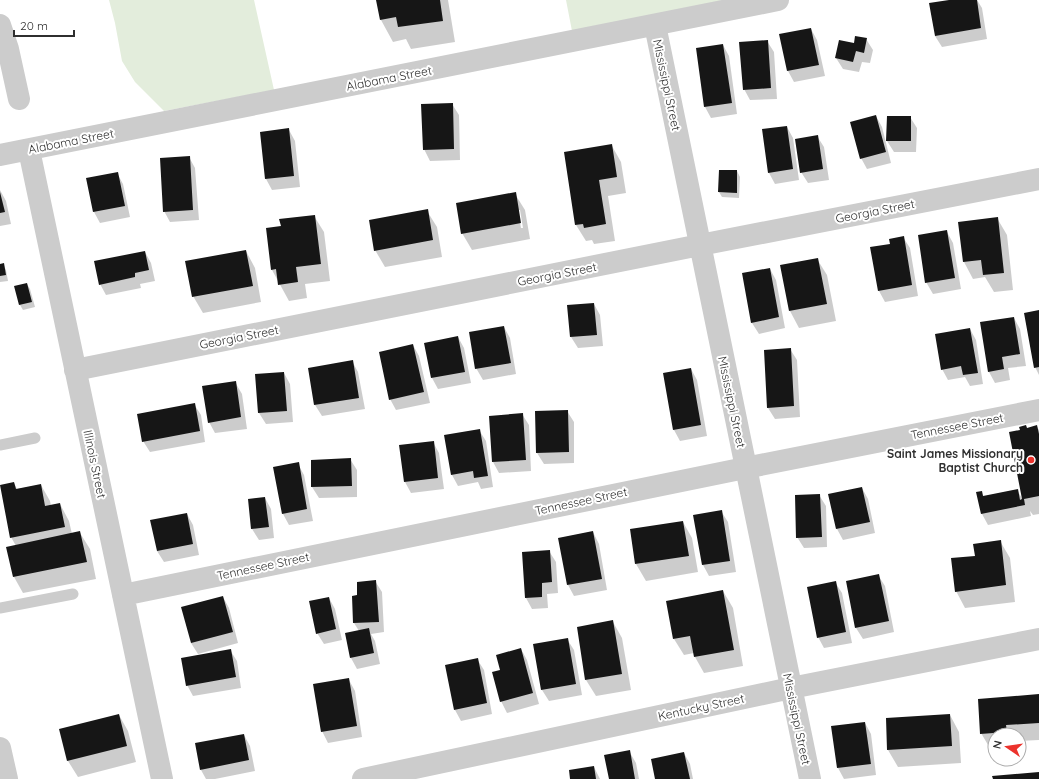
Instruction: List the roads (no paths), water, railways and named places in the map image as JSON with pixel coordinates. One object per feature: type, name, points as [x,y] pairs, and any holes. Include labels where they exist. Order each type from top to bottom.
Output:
[{"type":"street","name":"Alabama Street","points":[[0,155],[778,0]]},
{"type":"street","points":[[0,25],[8,48],[19,99]]},
{"type":"street","name":"Mississippi Street","points":[[654,25],[810,779]]},
{"type":"street","name":"Illinois Street","points":[[29,150],[162,779]]},
{"type":"street","name":"Georgia Street","points":[[76,370],[700,245],[1039,179]]},
{"type":"street","name":"Tennessee Street","points":[[123,595],[745,468],[1039,410]]},
{"type":"street","name":"Kentucky Street","points":[[363,779],[790,688],[1039,639]]},
{"type":"street","points":[[0,748],[7,779]]},
{"type":"lane","points":[[0,445],[35,438]]},
{"type":"lane","points":[[0,608],[73,594]]},
{"type":"place","name":"Saint James Missionary Baptist Church","points":[[1031,460]]}]
